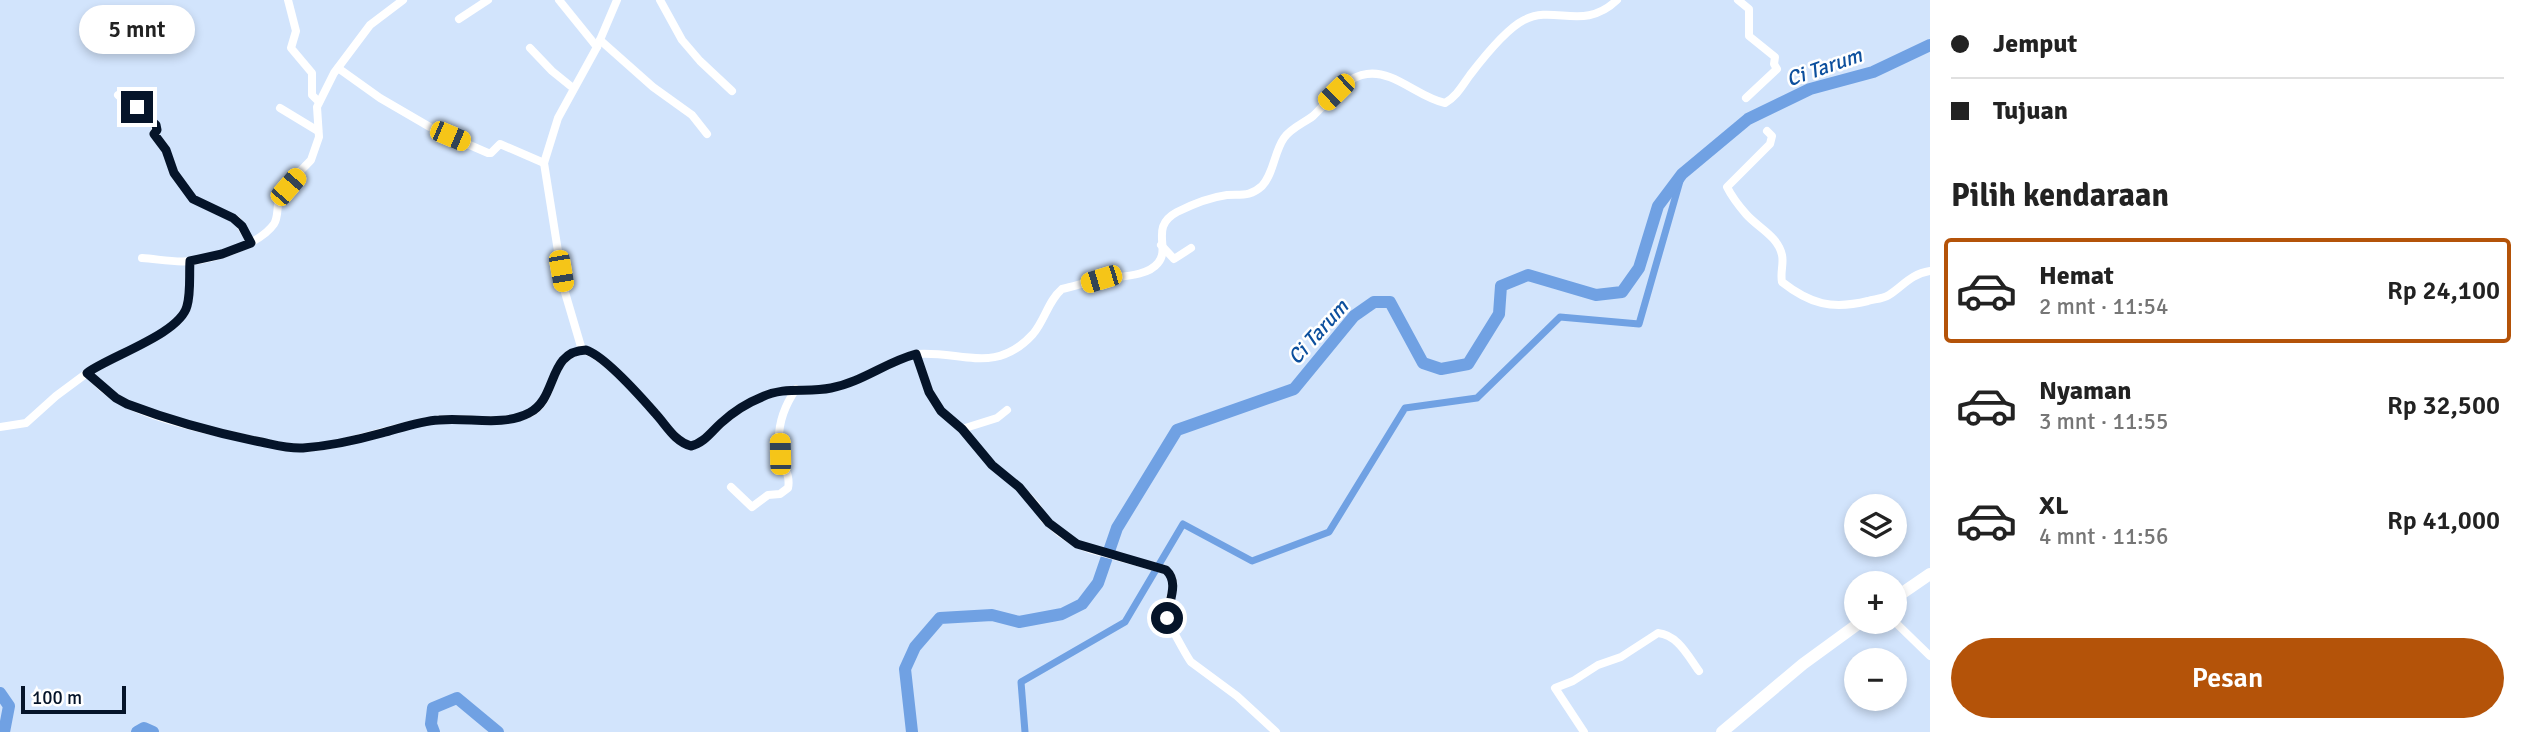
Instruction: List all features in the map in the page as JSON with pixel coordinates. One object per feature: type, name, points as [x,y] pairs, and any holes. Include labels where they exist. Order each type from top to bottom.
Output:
[{"type":"main road","points":[[1907,590],[1930,574]]},
{"type":"main road","points":[[1722,732],[1803,664],[1844,634]]},
{"type":"street","points":[[288,0],[296,31],[291,48],[312,73],[312,95],[319,102]]},
{"type":"street","points":[[142,258],[190,261],[222,254],[251,243],[273,226],[280,198],[311,160],[319,137],[319,102],[338,68],[370,25],[404,0]]},
{"type":"street","points":[[459,19],[488,0]]},
{"type":"street","points":[[559,0],[599,43],[692,115],[707,134]]},
{"type":"street","points":[[582,350],[564,289],[544,163],[558,118],[599,43],[617,0]]},
{"type":"street","points":[[660,0],[682,40],[732,91]]},
{"type":"street","points":[[87,373],[116,398],[136,408],[218,434],[281,447],[301,448],[436,420],[507,420],[528,414],[545,398],[556,369],[564,358],[582,350],[603,360],[655,413],[674,437],[691,446],[699,444],[722,422],[752,401],[775,392],[832,388],[873,373],[897,359],[916,354],[931,352],[970,359],[987,359],[1005,353],[1030,337],[1042,323],[1055,296],[1062,289],[1144,271],[1157,265],[1162,257],[1160,234],[1163,225],[1177,212],[1227,195],[1248,195],[1264,184],[1284,137],[1314,115],[1351,80],[1362,74],[1374,73],[1445,103],[1458,93],[1506,34],[1521,21],[1539,16],[1583,17],[1605,10],[1617,0]]},
{"type":"street","points":[[1738,0],[1749,9],[1749,36],[1775,57],[1774,64],[1777,69],[1745,98]]},
{"type":"street","points":[[530,48],[573,88]]},
{"type":"street","points":[[338,68],[380,98],[435,130],[488,153],[492,153],[500,144],[544,163]]},
{"type":"street","points":[[118,95],[128,104],[140,109],[156,125],[154,134],[166,150],[174,173],[193,199],[233,218],[242,226],[251,243]]},
{"type":"street","points":[[280,108],[318,131]]},
{"type":"street","points":[[1767,131],[1772,136],[1770,144],[1727,186],[1746,215],[1768,234],[1781,250],[1782,282],[1803,296],[1831,306],[1859,304],[1884,298],[1915,274],[1930,271]]},
{"type":"street","points":[[1161,245],[1174,259],[1191,248]]},
{"type":"street","points":[[0,427],[26,423],[87,373],[162,332],[181,317],[188,303],[190,261]]},
{"type":"street","points":[[916,354],[929,392],[941,411],[962,429],[992,465],[1019,487],[1036,505],[1044,519],[1069,540],[1092,550],[1163,569],[1171,574],[1174,585],[1167,618],[1186,656],[1237,696],[1276,732]]},
{"type":"street","points":[[731,487],[752,508],[768,495],[780,494],[788,488],[789,480],[780,454],[779,430],[782,413],[796,389]]},
{"type":"street","points":[[962,429],[997,418],[1007,410]]},
{"type":"street","points":[[1584,732],[1555,688],[1573,681],[1598,665],[1621,657],[1658,633],[1668,635],[1675,641],[1699,671]]},
{"type":"street","points":[[1907,634],[1930,656]]},
{"type":"waterway","name":"Ci Tarum","points":[[912,732],[905,669],[915,647],[940,618],[992,615],[1019,622],[1062,614],[1082,604],[1098,583],[1117,528],[1177,430],[1294,389],[1354,316],[1374,302],[1390,302],[1423,363],[1441,369],[1468,364],[1499,314],[1501,286],[1528,275],[1596,295],[1622,292],[1639,268],[1658,206],[1682,174],[1748,119],[1810,89],[1873,72],[1930,45]]},
{"type":"waterway","points":[[1025,732],[1021,682],[1125,622],[1183,524],[1252,561],[1329,532],[1405,408],[1477,398],[1560,317],[1639,324],[1682,174]]},
{"type":"waterway","name":"Ci Tarum","points":[[0,693],[9,706],[4,732]]},
{"type":"waterway","name":"Ci Tarum","points":[[434,732],[431,724],[433,708],[457,698],[498,732]]},
{"type":"waterway","name":"Ci Tarum","points":[[137,732],[144,728],[153,732]]},
{"type":"route","points":[[137,107],[156,125],[154,134],[166,150],[174,173],[193,199],[237,220],[251,243],[222,254],[190,261],[188,303],[181,317],[162,332],[87,373],[127,404],[218,434],[281,447],[301,448],[347,441],[436,420],[460,418],[496,421],[528,414],[545,398],[556,369],[564,358],[576,351],[586,350],[608,365],[655,413],[674,437],[682,443],[695,446],[734,413],[765,395],[790,389],[832,388],[873,373],[897,359],[916,354],[929,392],[941,411],[962,429],[992,465],[1019,487],[1036,505],[1044,519],[1077,544],[1166,570],[1171,574],[1174,585],[1167,618]]}]
